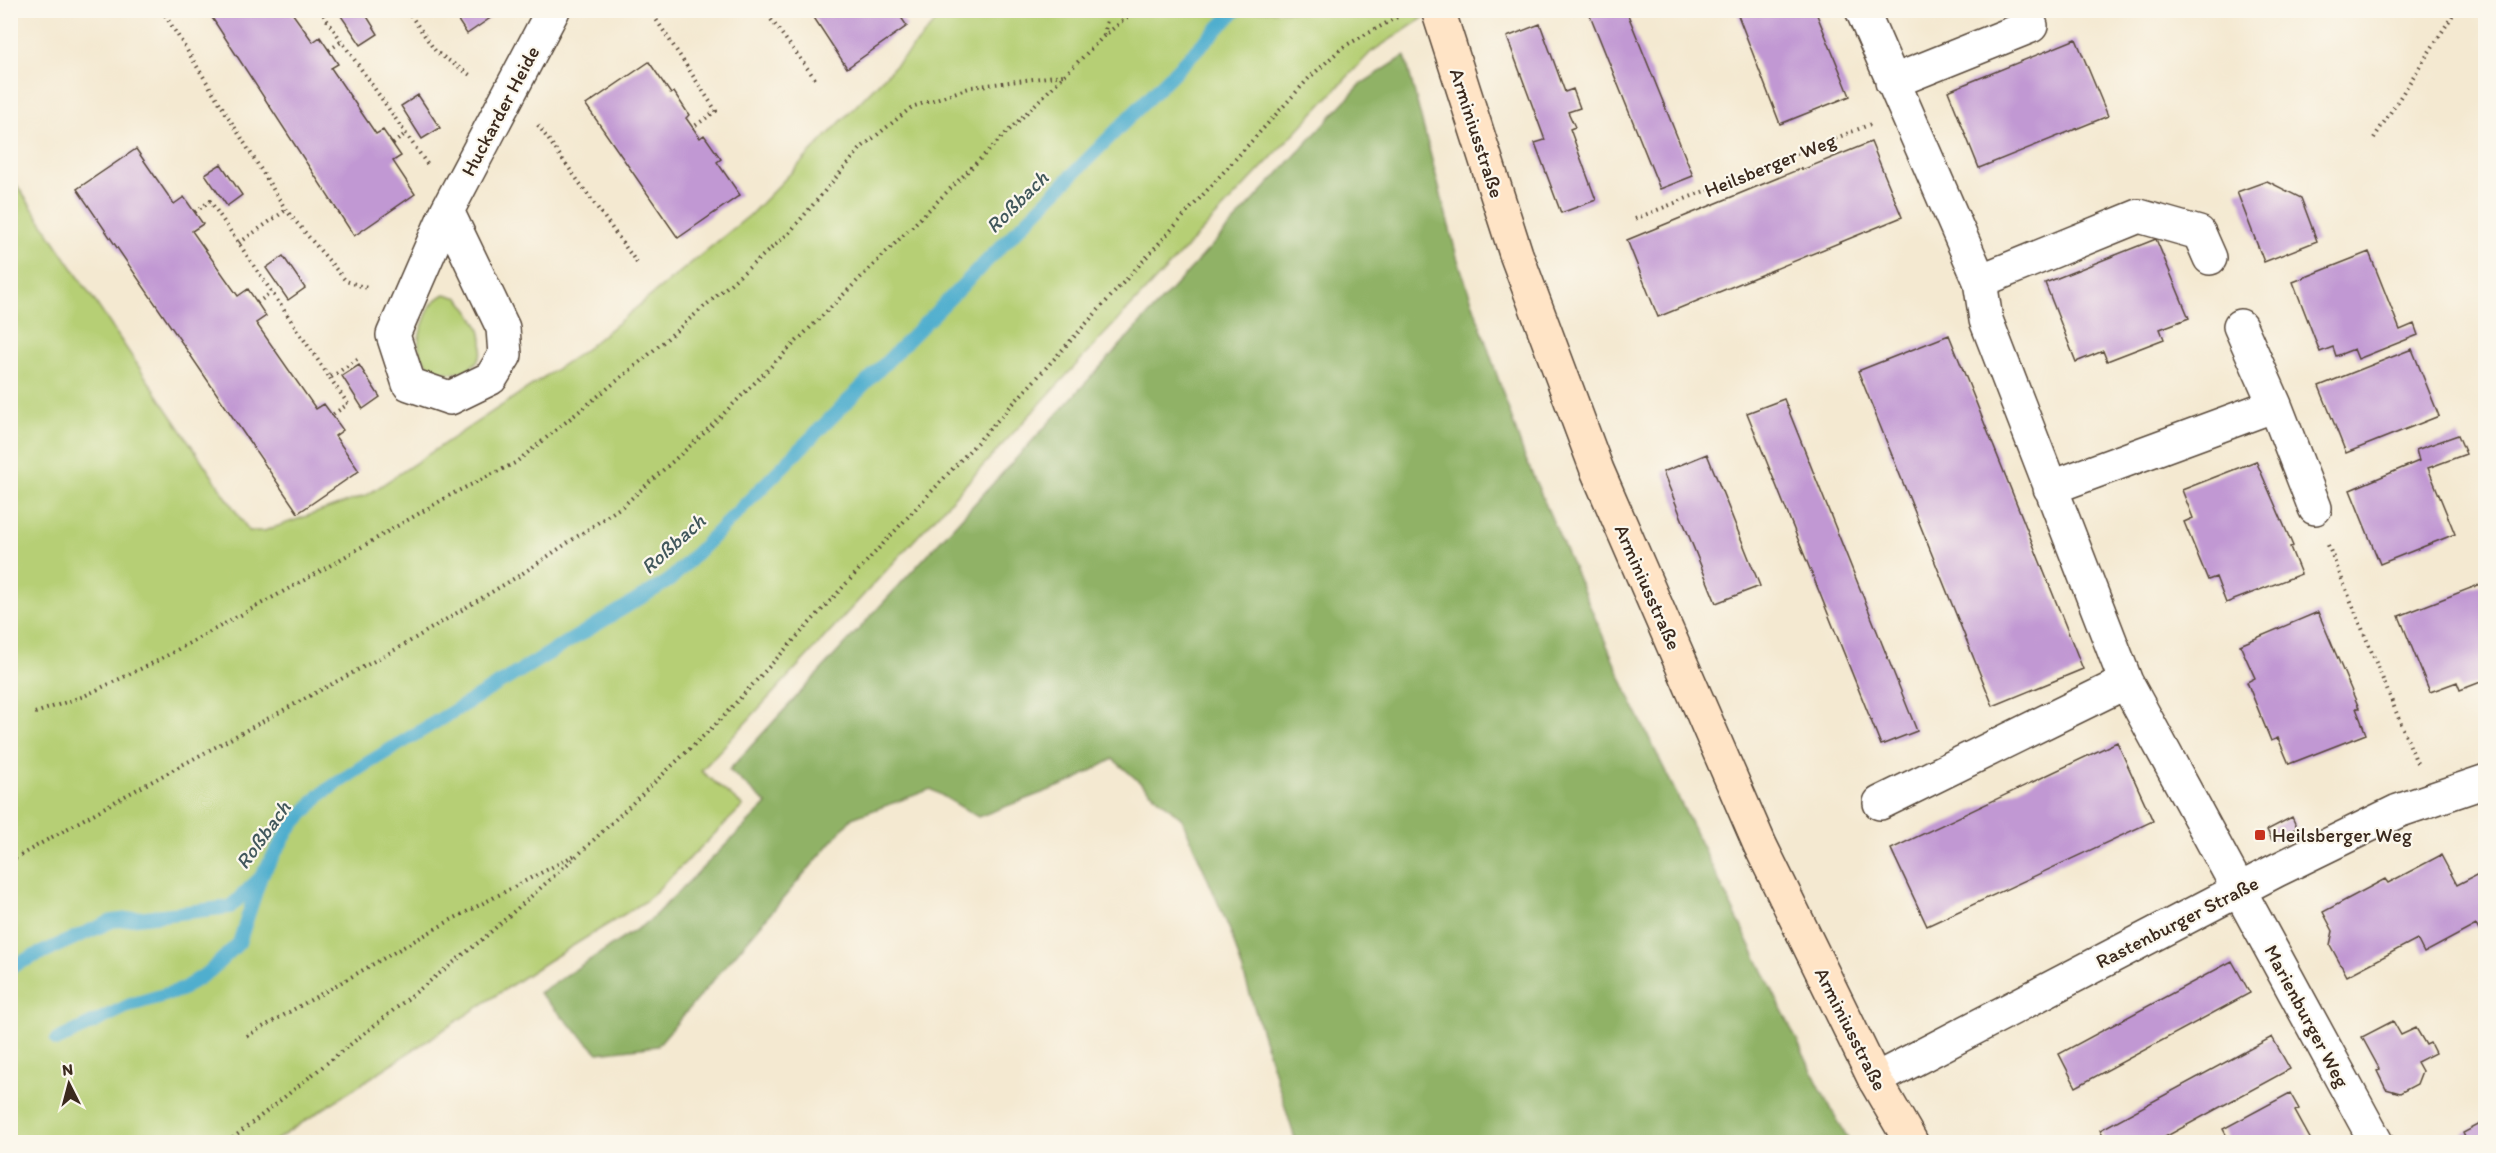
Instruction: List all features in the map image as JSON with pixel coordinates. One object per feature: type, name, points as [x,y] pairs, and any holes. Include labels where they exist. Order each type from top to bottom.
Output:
[{"type":"street","name":"Huckarder Heide","points":[[393,335],[454,198],[552,10]]},
{"type":"street","name":"Arminiusstraße","points":[[1438,10],[1516,254],[1597,470],[1760,845],[1875,1080],[1911,1143]]},
{"type":"street","points":[[1862,10],[1980,281],[1986,320],[2126,682],[2239,889]]},
{"type":"street","points":[[1898,96],[2031,26]]},
{"type":"street","points":[[393,335],[409,384],[450,398],[491,378],[505,355],[503,328],[454,198]]},
{"type":"street","points":[[1980,281],[2139,216],[2199,232],[2210,258]]},
{"type":"street","points":[[2240,326],[2275,405],[2315,508]]},
{"type":"street","points":[[2050,488],[2275,405]]},
{"type":"street","points":[[1880,802],[2126,682]]},
{"type":"street","name":"Rastenburger Straße","points":[[1875,1080],[2239,889],[2398,811],[2486,781]]},
{"type":"street","name":"Marienburger Weg","points":[[2239,889],[2376,1143]]},
{"type":"path","points":[[162,10],[286,210],[346,281],[380,293],[409,297]]},
{"type":"path","points":[[320,10],[426,164],[454,198]]},
{"type":"path","points":[[650,10],[716,111],[693,128]]},
{"type":"path","points":[[764,10],[816,80]]},
{"type":"path","points":[[1104,36],[1109,10]]},
{"type":"path","points":[[10,861],[402,646],[520,575],[624,505],[701,436],[1064,75],[1104,36],[1136,10]]},
{"type":"path","points":[[2374,138],[2456,10]]},
{"type":"path","points":[[228,1143],[484,938],[581,852],[716,724],[1034,381],[1309,78],[1343,47],[1405,13]]},
{"type":"path","points":[[329,50],[342,42]]},
{"type":"path","points":[[35,713],[84,696],[157,661],[317,573],[445,498],[515,463],[639,363],[789,233],[862,147],[912,107],[972,87],[1064,75]]},
{"type":"path","name":"Heilsberger Weg","points":[[1635,219],[1898,96]]},
{"type":"path","points":[[393,144],[405,134]]},
{"type":"path","points":[[195,212],[210,201],[348,404],[332,415]]},
{"type":"path","points":[[239,243],[286,210]]},
{"type":"path","points":[[257,303],[272,292]]},
{"type":"path","points":[[330,378],[393,335]]},
{"type":"path","points":[[2315,508],[2432,800]]},
{"type":"path","points":[[247,1036],[451,920],[581,852]]},
{"type":"green space","points":[[945,11],[1434,11],[1371,52],[1100,339],[701,771],[743,806],[646,901],[548,961],[273,1142],[11,1142],[10,175],[249,531],[264,531],[367,495],[582,352],[750,215],[917,43]]},
{"type":"green space","points":[[1405,56],[1457,257],[1524,455],[1633,705],[1827,1102],[1850,1142],[1296,1142],[1231,933],[1182,819],[1113,759],[1071,782],[978,817],[931,789],[852,818],[657,1046],[598,1053],[539,993],[648,922],[767,804],[729,770],[1361,84]]},
{"type":"green space","points":[[445,294],[459,298],[480,329],[481,352],[474,364],[462,371],[448,372],[434,369],[424,360],[419,346],[422,327],[430,308]]},
{"type":"building","points":[[207,10],[290,10],[313,42],[320,37],[338,64],[331,68],[376,134],[383,130],[401,156],[393,161],[415,194],[354,236]]},
{"type":"building","points":[[343,10],[363,10],[378,34],[361,45],[339,13]]},
{"type":"building","points":[[451,10],[502,10],[467,34]]},
{"type":"building","points":[[809,10],[896,10],[907,26],[847,68]]},
{"type":"building","points":[[1588,10],[1626,10],[1693,176],[1660,189]]},
{"type":"building","points":[[1736,10],[1815,10],[1850,96],[1780,124]]},
{"type":"building","points":[[1540,24],[1565,92],[1573,89],[1580,108],[1568,112],[1575,127],[1570,129],[1596,200],[1561,213],[1535,143],[1545,140],[1507,37]]},
{"type":"building","points":[[2076,39],[2108,116],[1979,168],[1948,91]]},
{"type":"building","points":[[649,62],[671,94],[674,92],[689,115],[686,118],[700,138],[704,135],[721,159],[717,162],[740,195],[678,238],[586,105]]},
{"type":"building","points":[[418,95],[440,128],[422,139],[401,106]]},
{"type":"building","points":[[1871,142],[1902,217],[1658,317],[1627,240]]},
{"type":"building","points":[[136,149],[174,204],[184,197],[203,224],[192,231],[238,296],[248,289],[266,316],[256,323],[316,409],[324,404],[343,430],[335,436],[359,471],[298,513],[77,189]]},
{"type":"building","points":[[221,164],[242,195],[227,206],[205,174]]},
{"type":"building","points":[[2267,181],[2301,198],[2317,241],[2264,262],[2237,192]]},
{"type":"building","points":[[2156,239],[2189,318],[2160,329],[2164,339],[2107,361],[2103,351],[2076,362],[2045,283]]},
{"type":"building","points":[[2369,252],[2400,330],[2414,324],[2418,335],[2358,359],[2354,349],[2336,356],[2333,347],[2320,352],[2293,282]]},
{"type":"building","points":[[283,256],[305,288],[288,300],[266,268]]},
{"type":"building","points":[[1949,335],[2083,669],[1993,706],[1858,371]]},
{"type":"building","points":[[2412,349],[2439,416],[2346,453],[2319,386]]},
{"type":"building","points":[[359,365],[380,397],[363,409],[342,376]]},
{"type":"building","points":[[1784,399],[1917,731],[1881,745],[1747,413]]},
{"type":"building","points":[[2458,435],[2466,454],[2428,468],[2455,534],[2380,564],[2350,490],[2419,461],[2416,450]]},
{"type":"building","points":[[1707,454],[1760,586],[1716,603],[1663,472]]},
{"type":"building","points":[[2256,461],[2293,546],[2290,547],[2301,574],[2226,603],[2216,577],[2208,580],[2184,522],[2193,518],[2182,490]]},
{"type":"building","points":[[2486,582],[2486,680],[2460,690],[2457,682],[2430,692],[2399,616]]},
{"type":"building","points":[[2318,612],[2359,708],[2356,708],[2366,734],[2289,764],[2278,738],[2271,741],[2247,682],[2255,678],[2240,645]]},
{"type":"building","points":[[2117,742],[2153,821],[1927,926],[1891,849]]},
{"type":"building","points":[[2292,817],[2297,828],[2272,840],[2267,830]]},
{"type":"building","points":[[2441,855],[2457,885],[2486,870],[2486,929],[2480,932],[2476,925],[2424,953],[2417,939],[2347,976],[2330,945],[2333,931],[2323,912],[2385,879],[2388,883]]},
{"type":"building","points":[[2232,961],[2250,993],[2076,1087],[2059,1054]]},
{"type":"building","points":[[2393,1021],[2401,1035],[2416,1028],[2426,1045],[2430,1043],[2435,1053],[2417,1062],[2422,1071],[2417,1084],[2400,1093],[2386,1089],[2377,1071],[2380,1070],[2362,1037]]},
{"type":"building","points":[[2272,1037],[2290,1069],[2156,1142],[2106,1142],[2100,1130]]},
{"type":"building","points":[[2290,1093],[2299,1109],[2295,1111],[2312,1142],[2230,1142],[2223,1129]]},
{"type":"building","points":[[2486,1121],[2486,1142],[2467,1142],[2463,1133]]},
{"type":"waterway","name":"Roßbach","points":[[10,967],[112,921],[230,907],[260,878],[290,828],[321,794],[363,766],[670,580],[1236,10]]},
{"type":"waterway","points":[[57,1040],[130,1005],[181,990],[210,971],[239,943],[260,879]]},
{"type":"place","name":"Heilsberger Weg","points":[[2260,835]]}]
